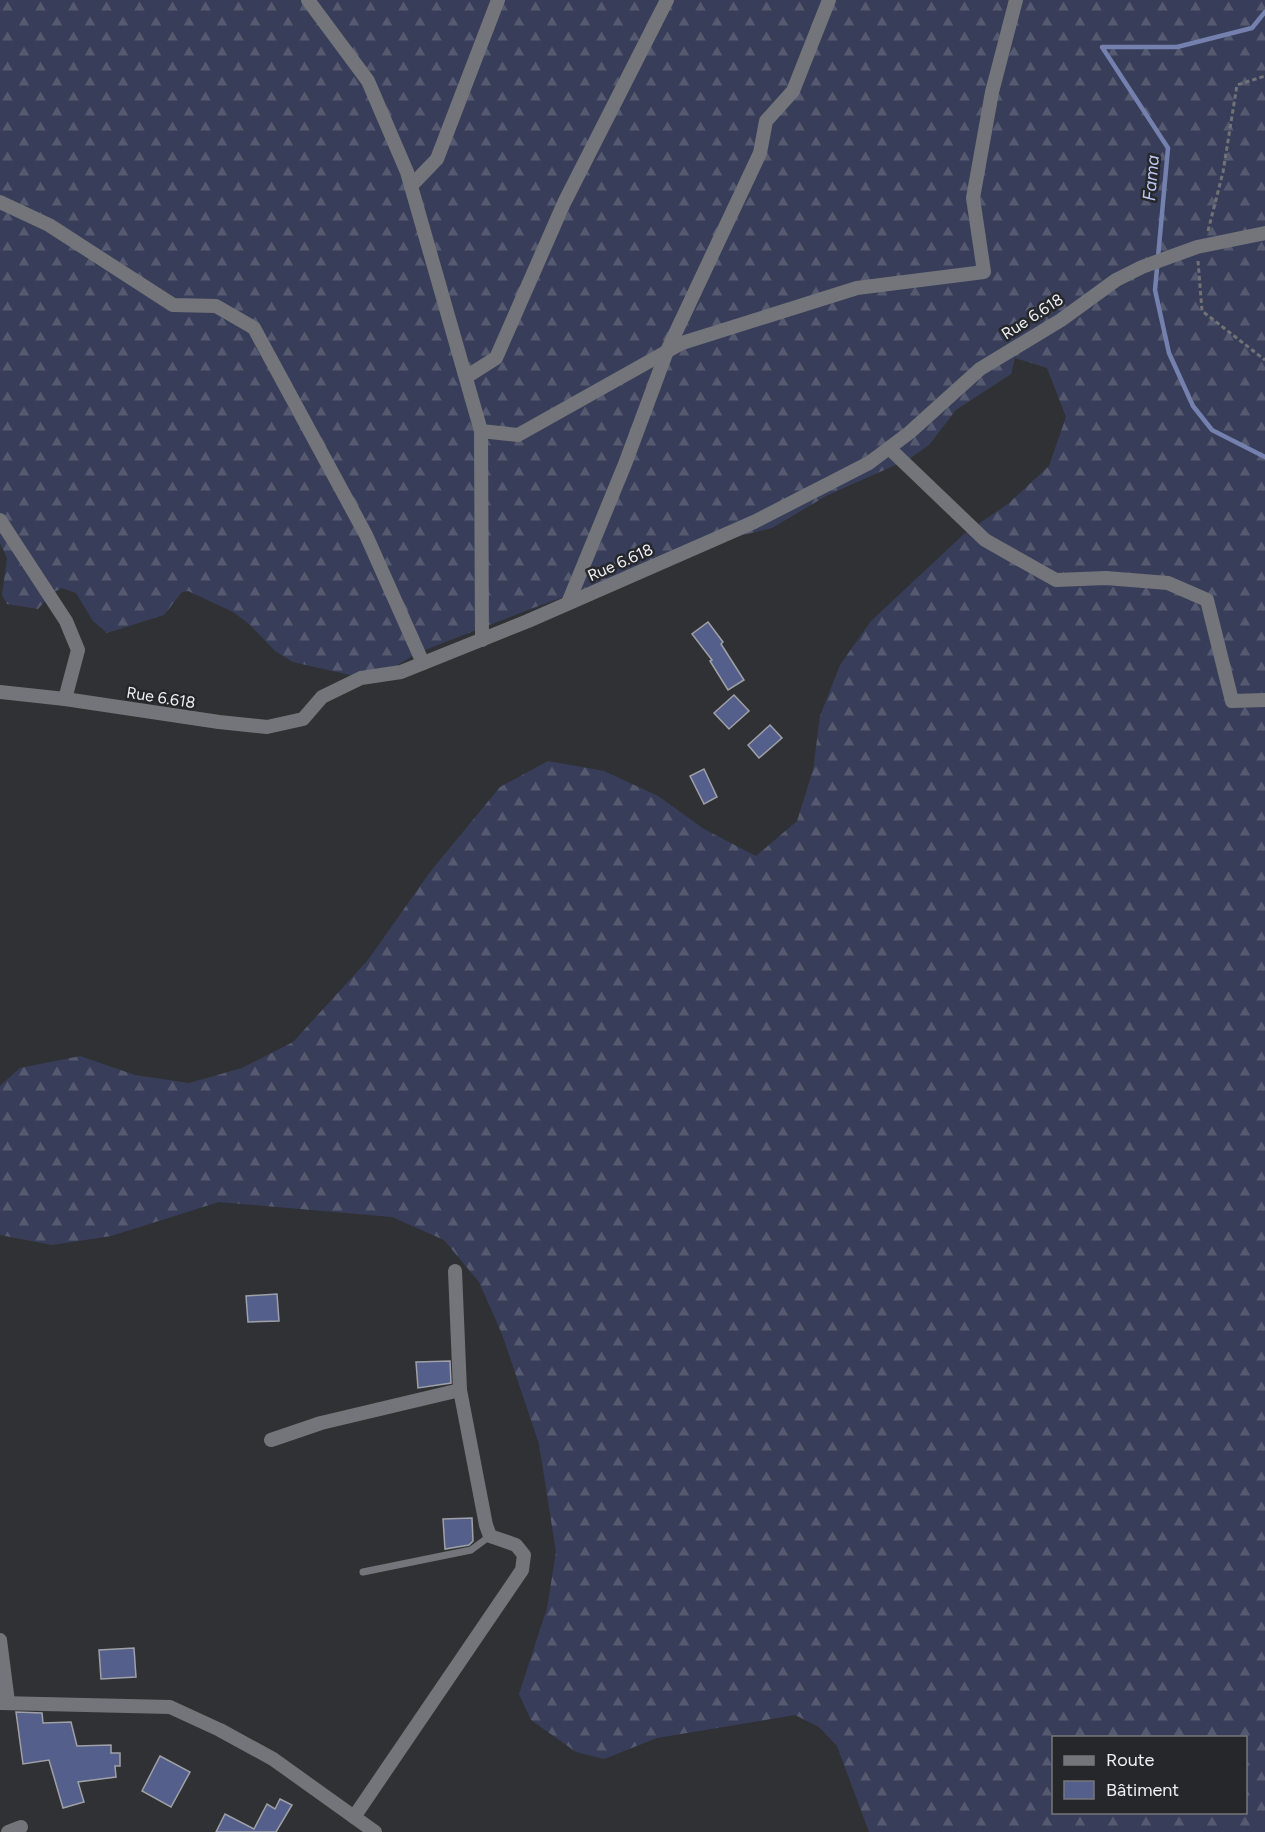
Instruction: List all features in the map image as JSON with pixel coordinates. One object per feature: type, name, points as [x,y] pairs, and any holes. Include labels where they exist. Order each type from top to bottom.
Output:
[{"type":"street","points":[[308,0],[368,81],[411,186],[481,431],[482,639]]},
{"type":"street","points":[[411,186],[437,159],[498,0]]},
{"type":"street","points":[[466,377],[496,358],[564,202],[667,0]]},
{"type":"street","points":[[568,603],[625,464],[667,351],[760,153],[766,120],[793,91],[830,0]]},
{"type":"street","points":[[481,431],[518,435],[682,343],[857,288],[984,272],[973,198],[992,92],[1016,0]]},
{"type":"street","points":[[0,202],[49,225],[173,305],[216,306],[254,328],[366,535],[423,663]]},
{"type":"street","name":"Rue 6.618","points":[[0,692],[65,699],[219,723],[267,727],[303,719],[322,697],[361,678],[401,672],[568,603],[754,522],[869,463],[980,369],[1052,326],[1116,280],[1142,267],[1197,247],[1265,233]]},
{"type":"street","points":[[889,448],[985,540],[1056,580],[1106,578],[1168,583],[1208,600],[1232,701],[1265,700]]},
{"type":"street","points":[[0,520],[66,621],[78,650],[65,699]]},
{"type":"street","points":[[354,1817],[522,1570],[524,1555],[516,1545],[490,1536],[460,1390],[455,1271]]},
{"type":"street","points":[[271,1440],[321,1423],[460,1390]]},
{"type":"street","points":[[0,1640],[4,1702],[86,1707],[170,1707],[220,1730],[273,1759],[375,1832]]},
{"type":"lane","points":[[363,1572],[471,1550],[490,1536]]},
{"type":"path","points":[[1265,76],[1237,85],[1224,172],[1206,238],[1197,247],[1202,311],[1265,360]]},
{"type":"green space","points":[[0,0],[1265,0],[1265,1832],[869,1832],[837,1746],[819,1727],[795,1715],[657,1738],[604,1759],[576,1752],[531,1720],[519,1694],[547,1608],[556,1552],[539,1444],[502,1334],[479,1282],[444,1240],[392,1217],[219,1202],[111,1236],[52,1245],[0,1235],[0,1086],[20,1068],[80,1056],[135,1075],[189,1083],[242,1068],[293,1042],[368,960],[430,872],[500,787],[548,761],[604,771],[658,796],[704,829],[756,856],[797,821],[813,770],[820,716],[840,665],[871,621],[964,534],[1009,503],[1049,466],[1066,417],[1047,368],[1015,358],[1011,374],[956,410],[929,445],[909,459],[826,496],[772,528],[726,539],[533,608],[417,653],[383,674],[350,675],[293,662],[275,651],[249,624],[233,612],[188,591],[182,592],[164,615],[107,633],[93,621],[76,593],[62,588],[52,593],[38,609],[7,604],[2,595],[7,558],[0,543]]},
{"type":"building","points":[[708,622],[723,642],[721,644],[744,680],[728,690],[710,661],[712,660],[692,634]]},
{"type":"building","points":[[734,695],[749,711],[729,729],[714,713]]},
{"type":"building","points":[[770,725],[782,738],[759,758],[748,745]]},
{"type":"building","points":[[704,769],[717,797],[704,804],[690,776]]},
{"type":"building","points":[[277,1294],[279,1321],[248,1322],[246,1296]]},
{"type":"building","points":[[450,1361],[451,1383],[418,1388],[416,1362]]},
{"type":"building","points":[[472,1518],[473,1541],[469,1545],[445,1549],[443,1519]]},
{"type":"building","points":[[134,1648],[136,1677],[101,1679],[99,1650]]},
{"type":"building","points":[[16,1712],[42,1713],[43,1723],[71,1722],[77,1746],[111,1745],[111,1753],[120,1753],[120,1766],[115,1766],[116,1777],[78,1782],[84,1802],[63,1808],[49,1760],[23,1764]]},
{"type":"building","points":[[160,1756],[190,1772],[171,1807],[142,1791]]},
{"type":"building","points":[[280,1799],[292,1805],[276,1832],[216,1832],[225,1814],[254,1829],[267,1804],[275,1809]]},
{"type":"waterway","name":"Fama","points":[[1265,12],[1252,28],[1177,47],[1102,47],[1168,148],[1155,290],[1169,353],[1193,406],[1212,430],[1265,457]]}]
